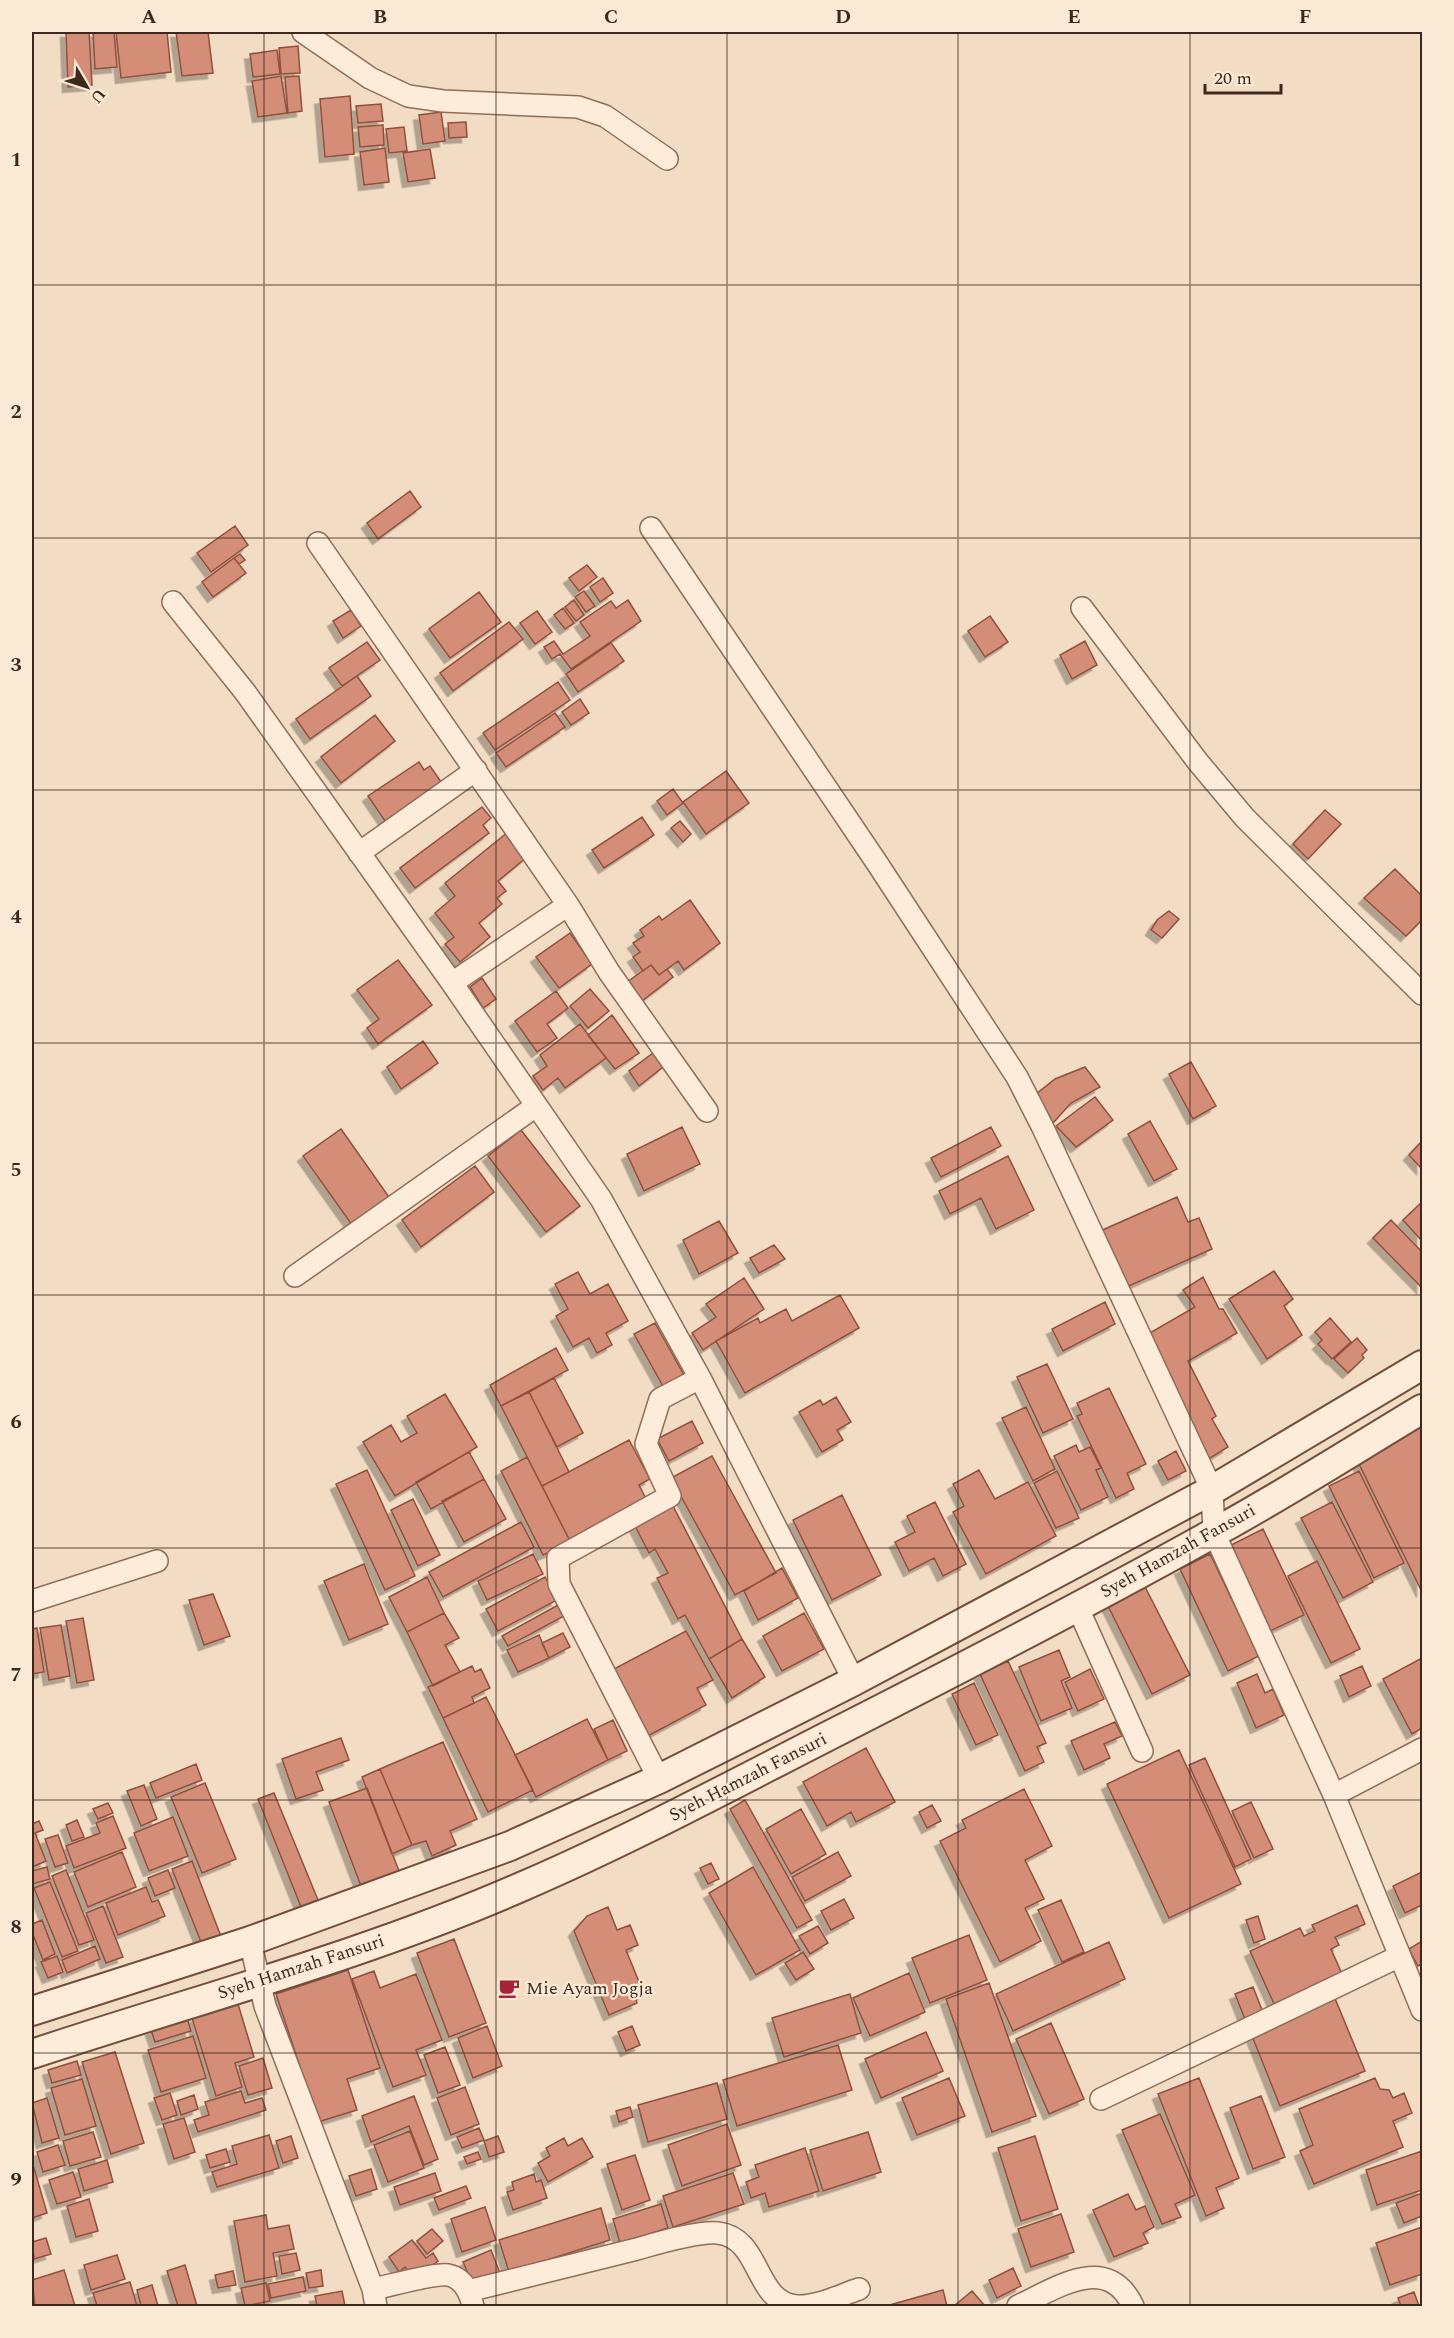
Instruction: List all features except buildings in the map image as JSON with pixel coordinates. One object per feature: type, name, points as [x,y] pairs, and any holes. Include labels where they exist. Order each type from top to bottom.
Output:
[{"type":"main road","name":"Syeh Hamzah Fansuri","points":[[32,2011],[250,1941],[510,1846],[659,1779],[855,1681],[1212,1490],[1422,1365]]},
{"type":"main road","name":"Syeh Hamzah Fansuri","points":[[32,2054],[170,2008],[261,1984],[519,1888],[617,1843],[1214,1533],[1422,1409]]},
{"type":"street","points":[[303,32],[370,78],[408,96],[464,102],[578,108],[605,116],[667,159]]},
{"type":"street","points":[[651,528],[877,863],[1017,1077],[1212,1490],[1214,1533],[1334,1795],[1422,2010]]},
{"type":"street","points":[[318,543],[476,770],[568,905],[609,972],[707,1112]]},
{"type":"street","points":[[173,602],[244,692],[452,983],[601,1199],[700,1378],[855,1681]]},
{"type":"street","points":[[1082,608],[1198,762],[1245,818],[1422,994]]},
{"type":"street","points":[[359,853],[476,770]]},
{"type":"street","points":[[452,983],[568,905]]},
{"type":"street","points":[[296,1276],[536,1106]]},
{"type":"street","points":[[659,1779],[559,1584],[558,1558],[670,1496],[646,1444],[660,1400],[700,1378]]},
{"type":"street","points":[[32,1601],[157,1561]]},
{"type":"street","points":[[1077,1606],[1142,1751]]},
{"type":"street","points":[[1334,1795],[1422,1749]]},
{"type":"street","points":[[250,1941],[265,2006],[375,2298],[447,2275],[462,2282],[471,2299],[673,2240],[716,2232],[741,2243],[751,2256],[767,2289],[784,2304],[800,2306],[859,2289]]},
{"type":"street","points":[[1101,2099],[1400,1956]]},
{"type":"street","points":[[1018,2307],[1067,2283],[1101,2276],[1114,2281],[1133,2307]]},
{"type":"place","name":"Mie Ayam Jogja","points":[[509,1988]]}]
